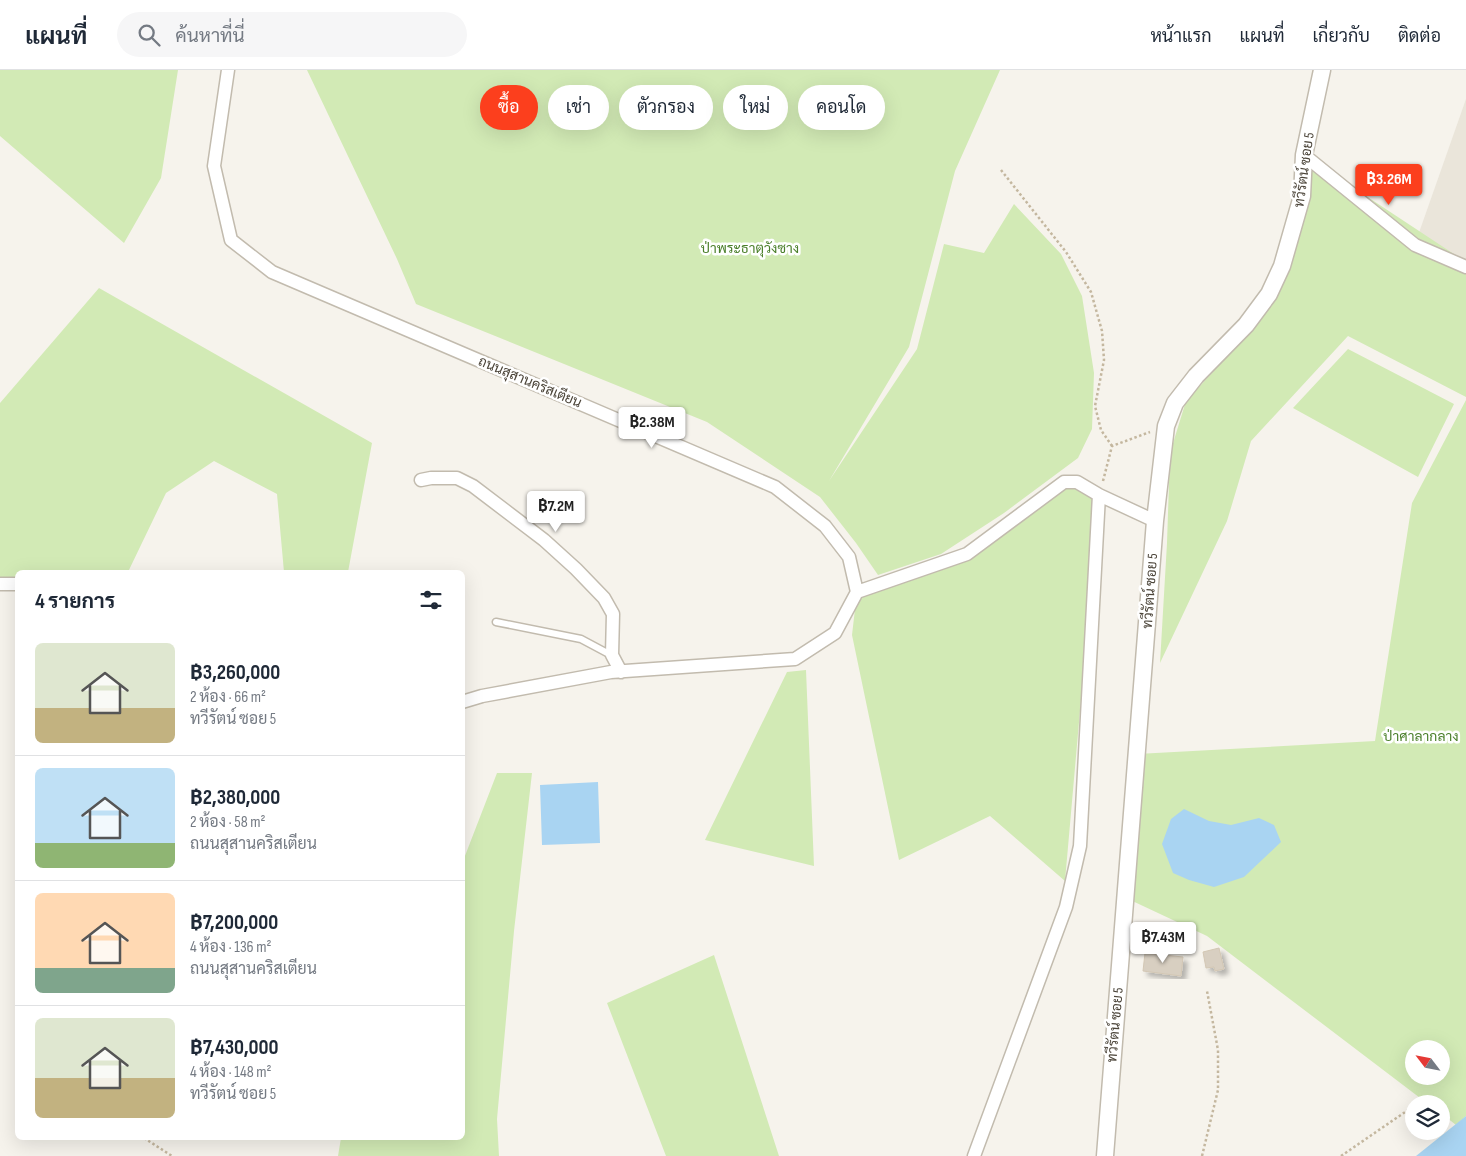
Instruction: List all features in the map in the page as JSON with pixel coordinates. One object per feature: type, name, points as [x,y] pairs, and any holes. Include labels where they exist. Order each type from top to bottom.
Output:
[{"type":"street","name":"ถนนสุสานคริสเตียน","points":[[228,70],[214,166],[231,240],[272,272],[775,487],[825,526],[849,557],[857,592]]},
{"type":"street","name":"ทวีรัตน์ ซอย 5","points":[[1105,1156],[1155,521],[1166,426],[1176,403],[1196,376],[1246,325],[1269,294],[1282,266],[1302,196],[1304,155],[1322,70]]},
{"type":"street","points":[[1304,155],[1415,244],[1466,267]]},
{"type":"street","points":[[421,480],[458,478],[473,486],[544,540],[570,563],[604,598],[613,614],[612,655],[621,672]]},
{"type":"street","points":[[465,701],[482,696],[621,672],[795,659],[835,633],[857,592],[967,554],[1064,482],[1077,482],[1099,495],[1155,521]]},
{"type":"street","points":[[974,1156],[1066,907],[1080,846],[1099,495]]},
{"type":"street","points":[[0,584],[15,584]]},
{"type":"lane","points":[[496,622],[581,639],[612,655]]},
{"type":"path","points":[[1001,170],[1066,252],[1092,292],[1102,331],[1104,360],[1095,406],[1101,430],[1112,446],[1099,495]]},
{"type":"path","points":[[1112,446],[1166,426]]},
{"type":"path","points":[[1202,1156],[1218,1090],[1218,1050],[1207,991]]},
{"type":"path","points":[[1341,1156],[1405,1113]]},
{"type":"path","points":[[147,1140],[172,1156]]},
{"type":"shaded area","points":[[1466,99],[1466,260],[1415,244]]},
{"type":"green space","points":[[0,70],[178,70],[161,178],[124,243],[0,136]]},
{"type":"green space","name":"ป่าพระธาตุวังซาง","points":[[307,70],[1000,70],[955,171],[909,347],[829,481],[917,349],[944,244],[984,253],[1014,204],[1061,254],[1082,296],[1094,373],[1092,429],[1078,458],[1004,513],[941,554],[878,575],[820,497],[707,422],[416,304],[397,259]]},
{"type":"green space","points":[[1304,155],[1466,262],[1466,397],[1348,336],[1251,441],[1227,521],[1160,663],[1170,453],[1186,401],[1277,298],[1269,294]]},
{"type":"green space","points":[[99,288],[372,443],[348,570],[284,570],[277,494],[214,461],[166,493],[129,570],[15,570],[15,584],[0,584],[0,403]]},
{"type":"green space","points":[[1348,349],[1454,404],[1418,477],[1293,408]]},
{"type":"green space","name":"ป่าศาลากลาง","points":[[1466,400],[1466,1116],[1456,1125],[1450,1120],[1450,1095],[1416,1095],[1207,936],[1126,898],[1137,754],[1375,741],[1412,503]]},
{"type":"green space","points":[[1064,482],[1099,495],[1065,881],[990,816],[899,860],[852,635],[857,592],[967,554]]},
{"type":"green space","points":[[806,670],[814,866],[705,840],[787,672]]},
{"type":"green space","points":[[497,773],[532,773],[514,931],[497,1119],[499,1156],[338,1156],[341,1140],[465,1140],[465,856]]},
{"type":"green space","points":[[714,955],[779,1156],[666,1156],[607,1003]]},
{"type":"water","points":[[598,782],[600,843],[542,845],[540,785]]},
{"type":"water","points":[[1184,809],[1209,821],[1231,825],[1259,818],[1274,825],[1281,842],[1244,877],[1214,887],[1189,880],[1173,873],[1162,844],[1171,819]]},
{"type":"water","points":[[1466,1116],[1466,1156],[1416,1156],[1436,1140],[1450,1140],[1450,1129]]},
{"type":"building","points":[[1219,948],[1224,969],[1215,971],[1214,967],[1206,968],[1203,952]]},
{"type":"building","points":[[1145,953],[1183,957],[1181,976],[1143,971]]}]
